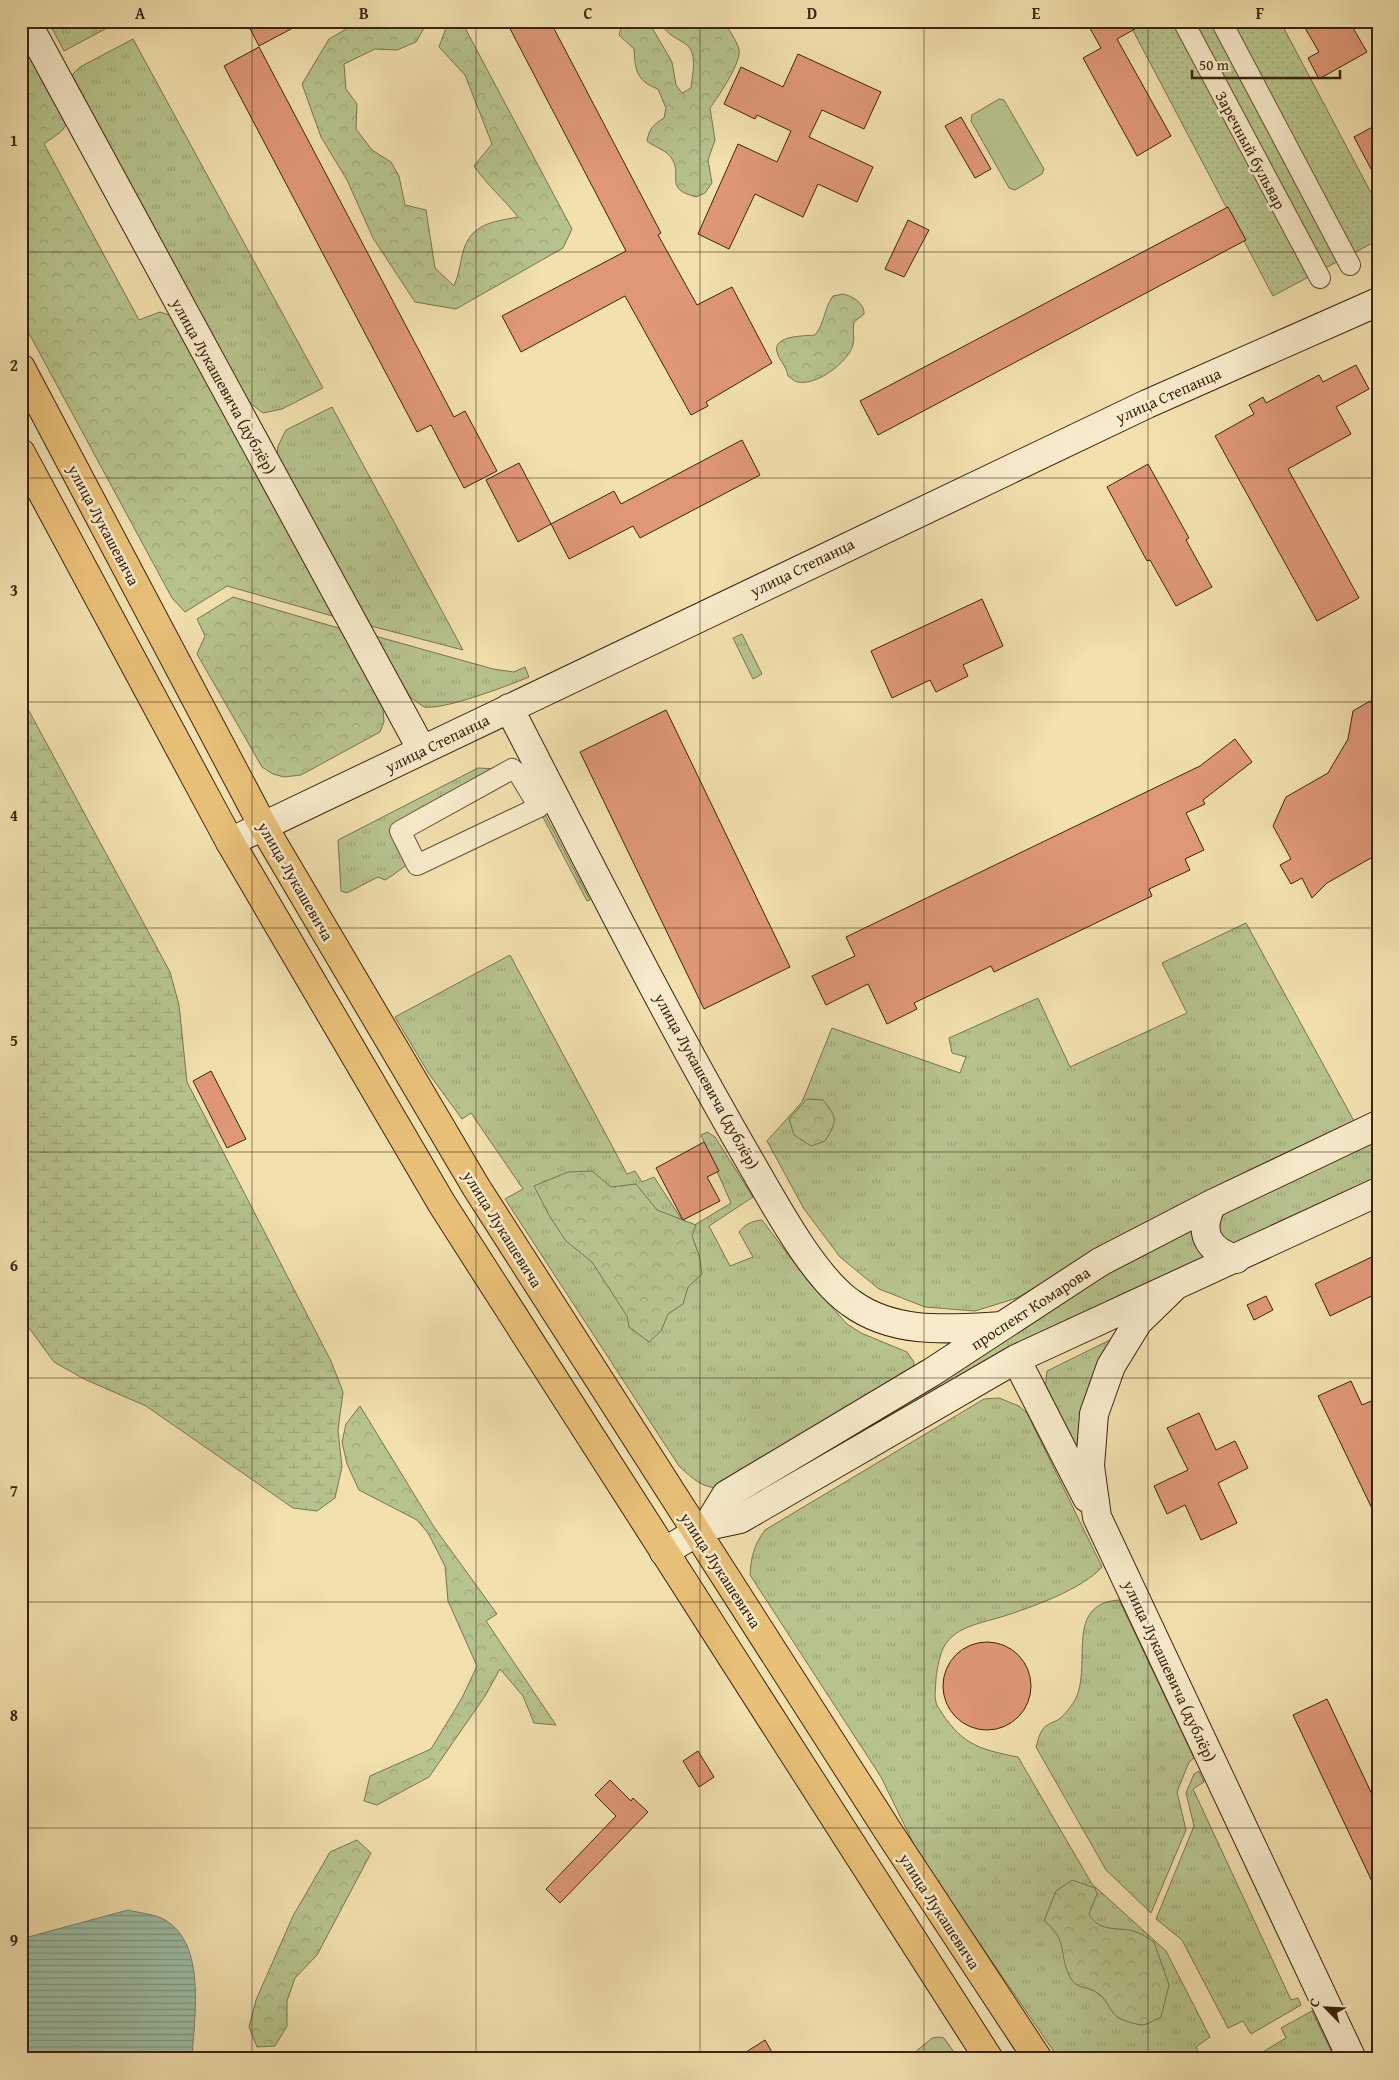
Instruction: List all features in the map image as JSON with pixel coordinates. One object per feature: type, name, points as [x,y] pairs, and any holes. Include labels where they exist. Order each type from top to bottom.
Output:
[{"type":"main road","name":"улица Лукашевича","points":[[21,368],[263,826],[476,1187],[702,1529],[890,1834],[1038,2059]]},
{"type":"main road","points":[[21,453],[230,842],[442,1204],[989,2059]]},
{"type":"street","name":"улица Лукашевича (дублёр)","points":[[26,21],[422,750]]},
{"type":"street","name":"Заречный бульвар","points":[[1183,21],[1320,278]]},
{"type":"street","name":"Заречный бульвар","points":[[1221,21],[1350,264]]},
{"type":"street","name":"улица Степанца","points":[[230,842],[1138,408],[1378,302]]},
{"type":"street","name":"улица Лукашевича (дублёр)","points":[[509,708],[717,1103],[784,1220],[826,1278],[849,1302],[875,1317],[905,1326],[942,1330],[1002,1326]]},
{"type":"street","points":[[512,769],[520,774],[539,807],[417,865],[400,831],[512,769]]},
{"type":"street","name":"проспект Комарова","points":[[702,1529],[726,1495],[932,1372],[1100,1262],[1212,1204],[1378,1125]]},
{"type":"street","name":"проспект Комарова","points":[[664,1552],[702,1529],[740,1519],[1016,1359],[1378,1192]]},
{"type":"street","points":[[1212,1204],[1206,1217],[1205,1232],[1211,1245],[1222,1255],[1236,1259]]},
{"type":"street","name":"улица Лукашевича (дублёр)","points":[[1175,1286],[1138,1322],[1111,1366],[1097,1406],[1090,1466],[1097,1517],[1352,2059]]},
{"type":"street","points":[[905,1326],[928,1345],[932,1372]]},
{"type":"street","points":[[1016,1359],[1097,1517]]},
{"type":"green space","points":[[48,21],[120,21],[64,51]]},
{"type":"green space","points":[[360,21],[428,21],[416,42],[397,50],[375,49],[344,64],[346,89],[357,104],[356,129],[372,150],[391,162],[399,176],[405,205],[426,210],[435,268],[454,286],[463,252],[471,235],[484,225],[518,217],[474,166],[492,144],[465,75],[439,47],[446,28],[465,28],[572,229],[563,248],[456,309],[415,302],[373,238],[347,180],[321,137],[302,84],[329,39]]},
{"type":"green space","points":[[629,21],[644,21],[651,26],[672,62],[676,85],[682,93],[691,88],[694,65],[692,54],[687,45],[672,36],[664,28],[668,21],[724,21],[738,45],[739,55],[737,62],[710,108],[715,140],[708,160],[712,183],[705,193],[696,197],[686,194],[677,186],[675,165],[670,156],[647,141],[652,127],[664,118],[666,108],[658,89],[645,82],[638,74],[634,49],[619,35],[622,25]]},
{"type":"green space","points":[[1128,21],[1280,21],[1378,206],[1378,240],[1273,296]]},
{"type":"green space","points":[[21,36],[67,120],[64,128],[44,144],[139,320],[160,312],[172,316],[336,617],[227,586],[185,612],[172,598],[21,319]]},
{"type":"green space","points":[[133,39],[323,388],[282,409],[263,413],[250,403],[178,278],[72,75],[80,67]]},
{"type":"green space","points":[[999,99],[1004,100],[1044,169],[1042,174],[1015,190],[1009,188],[971,121],[972,115]]},
{"type":"green space","points":[[843,294],[858,301],[864,310],[864,314],[854,322],[854,342],[850,352],[845,359],[822,377],[806,382],[796,381],[788,376],[778,355],[777,346],[784,339],[815,335],[821,326],[833,296]]},
{"type":"green space","points":[[332,407],[463,650],[371,626],[277,459],[278,446],[286,430]]},
{"type":"green space","points":[[233,597],[342,629],[383,709],[384,722],[380,732],[301,775],[284,777],[273,774],[262,767],[197,654],[205,636],[197,619]]},
{"type":"green space","points":[[742,634],[762,674],[753,679],[733,638]]},
{"type":"green space","points":[[375,636],[493,669],[514,672],[525,667],[529,677],[461,701],[434,707],[424,707],[410,697]]},
{"type":"green space","points":[[21,696],[170,972],[179,1005],[187,1082],[331,1361],[343,1392],[338,1430],[342,1467],[335,1498],[317,1511],[293,1508],[146,1406],[84,1379],[54,1362],[21,1317]]},
{"type":"green space","points":[[478,768],[499,769],[400,831],[414,861],[385,880],[378,877],[347,893],[341,891],[338,840]]},
{"type":"green space","points":[[529,784],[590,900],[587,901],[536,804]]},
{"type":"green space","points":[[1246,923],[1354,1121],[1113,1242],[1017,1298],[975,1311],[925,1307],[879,1289],[840,1257],[804,1209],[767,1141],[802,1102],[832,1028],[960,1073],[966,1057],[952,1053],[949,1038],[1038,998],[1070,1067],[1187,1013],[1162,963]]},
{"type":"green space","points":[[510,955],[627,1174],[635,1171],[642,1182],[654,1177],[688,1229],[731,1203],[701,1135],[707,1132],[715,1137],[753,1197],[709,1226],[730,1266],[753,1257],[739,1232],[749,1223],[762,1220],[808,1281],[847,1324],[861,1333],[907,1352],[914,1362],[913,1370],[724,1488],[710,1487],[699,1483],[679,1466],[505,1199],[523,1189],[471,1113],[462,1119],[429,1074],[395,1017]]},
{"type":"green space","points":[[807,1099],[823,1100],[831,1111],[834,1120],[832,1129],[825,1141],[811,1146],[794,1135],[789,1119]]},
{"type":"green space","points":[[1378,1137],[1378,1177],[1241,1242],[1122,1294],[1000,1355],[734,1512],[731,1507],[1103,1273]]},
{"type":"green space","points":[[592,1171],[611,1187],[636,1184],[657,1210],[696,1225],[692,1236],[699,1255],[702,1274],[688,1287],[683,1304],[668,1314],[661,1331],[649,1342],[629,1327],[627,1316],[592,1262],[566,1241],[550,1217],[534,1186],[568,1172]]},
{"type":"green space","points":[[1126,1332],[1086,1408],[1078,1439],[1079,1454],[1045,1389],[1047,1371]]},
{"type":"green space","points":[[999,1398],[1019,1406],[1027,1413],[1102,1567],[1082,1583],[1055,1597],[1013,1613],[970,1626],[956,1633],[945,1645],[940,1656],[936,1678],[936,1704],[954,1729],[971,1743],[991,1751],[1018,1757],[1092,1884],[1166,1951],[1210,2037],[1196,2047],[1202,2059],[1094,2059],[1092,2057],[1089,2059],[1059,2059],[920,1857],[881,1777],[750,1575],[754,1551],[765,1530],[984,1399]]},
{"type":"green space","points":[[360,1406],[434,1527],[497,1614],[486,1621],[556,1725],[534,1723],[523,1696],[500,1669],[485,1696],[429,1777],[377,1805],[364,1801],[370,1776],[431,1749],[462,1698],[477,1666],[448,1601],[445,1566],[428,1533],[417,1520],[359,1490],[347,1464],[342,1442],[346,1424]]},
{"type":"green space","points":[[1119,1600],[1194,1758],[1189,1762],[1177,1792],[1186,1830],[1151,1913],[1106,1870],[1036,1747],[1044,1727],[1061,1717],[1076,1698],[1082,1668],[1085,1624],[1091,1612],[1102,1604]]},
{"type":"green space","points":[[1199,1771],[1204,1782],[1193,1789],[1291,2000],[1298,1998],[1301,2005],[1251,2034],[1243,2021],[1228,2028],[1182,1940],[1156,1919],[1194,1826],[1186,1793],[1194,1774]]},
{"type":"green space","points":[[357,1840],[371,1853],[317,1955],[295,1978],[287,2001],[287,2026],[275,2046],[257,2047],[249,2027],[256,2000],[293,1916],[330,1852]]},
{"type":"green space","points":[[1072,1880],[1095,1888],[1097,1894],[1089,1914],[1093,1920],[1105,1927],[1136,1932],[1154,1942],[1169,1985],[1161,2017],[1143,2025],[1122,2020],[1114,2014],[1098,1993],[1079,1986],[1071,1979],[1067,1971],[1060,1941],[1052,1928],[1044,1921],[1056,1891]]},
{"type":"green space","points":[[1312,2011],[1335,2059],[1264,2059],[1261,2053],[1286,2038],[1281,2028]]},
{"type":"green space","points":[[932,2038],[944,2038],[959,2059],[907,2059]]},
{"type":"shaded area","points":[[128,1910],[165,1920],[178,1931],[187,1946],[193,1964],[195,1983],[192,2059],[21,2059],[21,1939]]},
{"type":"building","points":[[246,21],[306,21],[259,46]]},
{"type":"building","points":[[506,21],[550,21],[661,233],[658,235],[697,305],[732,287],[772,363],[706,402],[708,406],[691,415],[625,296],[521,352],[502,316],[626,251]]},
{"type":"building","points":[[1086,21],[1149,21],[1117,39],[1171,136],[1137,156],[1083,58],[1101,48]]},
{"type":"building","points":[[1301,21],[1349,21],[1367,52],[1319,79],[1308,58],[1319,52]]},
{"type":"building","points":[[259,47],[454,417],[465,411],[497,471],[464,488],[431,425],[417,432],[224,66]]},
{"type":"building","points":[[798,54],[881,92],[864,129],[822,110],[809,137],[873,167],[857,202],[818,184],[803,217],[755,194],[729,249],[698,234],[738,144],[777,162],[791,131],[757,115],[755,119],[724,104],[741,67],[783,87]]},
{"type":"building","points":[[961,117],[991,169],[975,178],[945,126]]},
{"type":"building","points":[[1378,124],[1378,182],[1354,137]]},
{"type":"building","points":[[1228,207],[1246,240],[878,435],[860,401]]},
{"type":"building","points":[[908,220],[929,230],[904,277],[885,269]]},
{"type":"building","points":[[1356,365],[1369,389],[1336,407],[1351,434],[1288,469],[1359,598],[1317,621],[1215,436],[1254,414],[1249,405],[1263,397],[1266,403],[1319,375],[1323,382]]},
{"type":"building","points":[[742,440],[760,475],[640,538],[633,526],[569,559],[551,524],[614,491],[621,504]]},
{"type":"building","points":[[519,463],[551,524],[518,542],[486,480]]},
{"type":"building","points":[[1148,464],[1189,538],[1186,540],[1212,587],[1176,606],[1150,560],[1147,561],[1107,487]]},
{"type":"building","points":[[982,599],[1003,646],[963,665],[968,676],[936,692],[930,680],[892,698],[871,651]]},
{"type":"building","points":[[1370,701],[1378,716],[1378,854],[1327,883],[1312,898],[1302,878],[1291,884],[1280,865],[1291,859],[1273,826],[1286,797],[1328,773],[1348,739],[1353,711]]},
{"type":"building","points":[[666,710],[790,967],[704,1009],[580,752]]},
{"type":"building","points":[[1235,739],[1252,762],[1203,800],[1205,804],[1186,813],[1204,850],[1185,859],[1190,870],[1149,889],[1152,896],[994,972],[991,966],[914,1003],[917,1009],[887,1024],[868,984],[826,1005],[812,976],[855,956],[846,937],[1200,766]]},
{"type":"building","points":[[211,1071],[246,1139],[227,1148],[193,1081]]},
{"type":"building","points":[[704,1142],[719,1171],[707,1177],[720,1201],[683,1220],[656,1168]]},
{"type":"building","points":[[1378,1254],[1378,1293],[1330,1316],[1315,1284]]},
{"type":"building","points":[[1266,1296],[1273,1310],[1254,1320],[1247,1305]]},
{"type":"building","points":[[1351,1381],[1362,1405],[1378,1398],[1378,1521],[1318,1396]]},
{"type":"building","points":[[1199,1413],[1216,1450],[1235,1441],[1248,1468],[1218,1483],[1237,1523],[1201,1540],[1185,1505],[1167,1514],[1154,1486],[1188,1470],[1167,1428]]},
{"type":"building","points":[[978,1642],[996,1642],[1012,1649],[1024,1661],[1031,1677],[1031,1695],[1024,1711],[1012,1723],[996,1730],[978,1730],[962,1723],[950,1711],[943,1695],[943,1677],[950,1661],[962,1649]]},
{"type":"building","points":[[1327,1699],[1378,1807],[1378,1894],[1293,1715]]},
{"type":"building","points":[[698,1751],[714,1777],[699,1787],[683,1761]]},
{"type":"building","points":[[610,1780],[631,1801],[633,1798],[648,1812],[560,1903],[546,1889],[616,1816],[595,1795]]},
{"type":"building","points":[[765,2040],[776,2059],[735,2059]]}]
